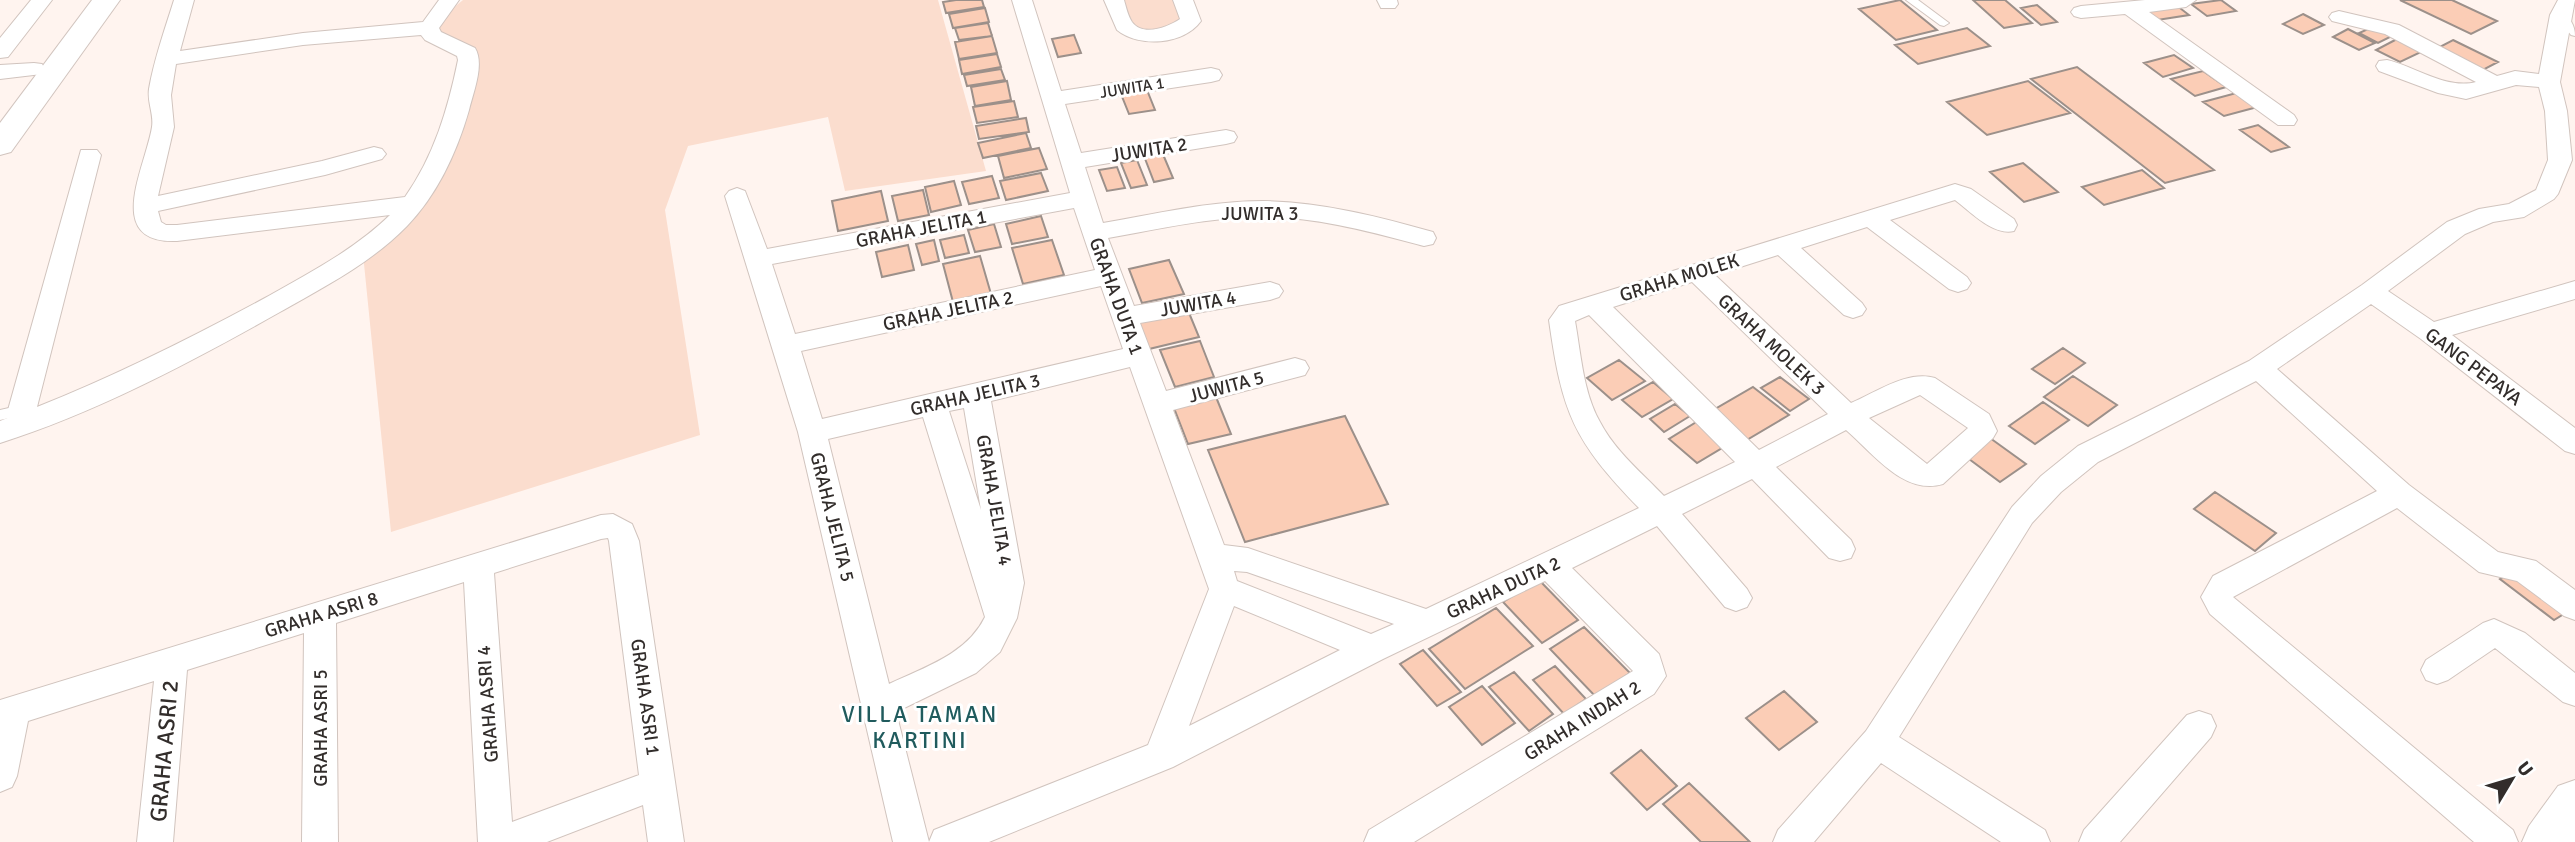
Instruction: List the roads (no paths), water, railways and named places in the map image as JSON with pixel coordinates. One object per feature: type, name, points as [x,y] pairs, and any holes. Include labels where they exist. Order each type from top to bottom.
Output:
[{"type":"main road","points":[[0,113],[81,0]]},
{"type":"main road","points":[[0,145],[106,0]]},
{"type":"main road","points":[[2546,842],[2575,802]]},
{"type":"street","points":[[0,52],[42,0]]},
{"type":"street","points":[[184,0],[160,89],[159,106],[163,116],[163,128],[146,187],[147,218],[152,228],[160,233],[413,204]]},
{"type":"street","points":[[169,60],[303,39],[429,28],[449,0]]},
{"type":"street","name":"GRAHA DUTA 1","points":[[1022,0],[1094,233],[1225,589]]},
{"type":"street","points":[[1114,0],[1123,24],[1133,34],[1148,36],[1183,28],[1191,21],[1182,0]]},
{"type":"street","points":[[2081,12],[2179,3],[2186,0]]},
{"type":"street","points":[[2129,7],[2286,120]]},
{"type":"street","points":[[1791,842],[1878,742],[2022,515],[2051,484],[2088,454],[2259,368],[2371,291],[2456,228],[2488,215],[2523,208],[2546,194],[2560,160],[2565,115],[2549,82],[2564,8]]},
{"type":"street","points":[[2339,17],[2392,29],[2495,84]]},
{"type":"street","points":[[0,432],[16,416],[219,335],[363,254],[413,204],[442,158],[460,107],[469,60],[467,53],[432,36],[429,28]]},
{"type":"street","points":[[2387,66],[2457,90],[2473,91],[2515,78],[2549,82]]},
{"type":"street","points":[[0,72],[34,69]]},
{"type":"street","name":"JUWITA 1","points":[[1053,99],[1211,75]]},
{"type":"street","name":"JUWITA 2","points":[[1072,162],[1226,137]]},
{"type":"street","points":[[147,205],[325,168],[374,154]]},
{"type":"street","points":[[16,416],[89,155]]},
{"type":"street","name":"GRAHA MOLEK","points":[[1660,511],[1610,460],[1582,416],[1562,320],[1568,312],[1955,192],[1963,194],[2005,225]]},
{"type":"street","name":"GRAHA JELITA 5","points":[[737,197],[812,432],[911,842]]},
{"type":"street","name":"GRAHA JELITA 1","points":[[757,259],[1084,198]]},
{"type":"street","name":"JUWITA 3","points":[[1094,233],[1237,210],[1281,209],[1353,219],[1424,238]]},
{"type":"street","points":[[1871,218],[1958,283]]},
{"type":"street","points":[[1782,245],[1853,309]]},
{"type":"street","name":"GRAHA MOLEK 3","points":[[1696,272],[1848,416],[1917,475],[1933,476]]},
{"type":"street","name":"GRAHA JELITA 2","points":[[786,345],[1110,275]]},
{"type":"street","points":[[2430,332],[2575,290]]},
{"type":"street","name":"JUWITA 4","points":[[1126,316],[1270,291]]},
{"type":"street","name":"GANG PEPAYA","points":[[2371,291],[2430,332],[2575,443]]},
{"type":"street","points":[[1593,303],[1840,549]]},
{"type":"street","name":"GRAHA JELITA 3","points":[[812,432],[1138,355]]},
{"type":"street","name":"JUWITA 5","points":[[1157,404],[1295,368]]},
{"type":"street","points":[[2259,368],[2399,493],[2490,563],[2525,570],[2575,607]]},
{"type":"street","name":"GRAHA DUTA 2","points":[[947,842],[1161,755],[1427,622],[1755,465],[1848,416],[1919,384],[1925,385],[1979,421],[1983,431],[1933,476]]},
{"type":"street","name":"GRAHA JELITA 4","points":[[878,705],[965,663],[989,642],[1001,618],[1009,583],[976,395]]},
{"type":"street","points":[[933,404],[1001,618]]},
{"type":"street","points":[[2399,493],[2224,584],[2217,597],[2221,605],[2501,842]]},
{"type":"street","points":[[1660,511],[1737,598]]},
{"type":"street","name":"GRAHA ASRI 8","points":[[7,713],[601,527],[613,526],[621,532],[626,553]]},
{"type":"street","name":"GRAHA ASRI 1","points":[[626,553],[666,842]]},
{"type":"street","points":[[1213,556],[1248,561],[1427,622]]},
{"type":"street","name":"GRAHA ASRI 4","points":[[478,565],[496,842]]},
{"type":"street","name":"GRAHA INDAH 2","points":[[1382,842],[1642,684],[1650,676],[1648,664],[1549,565]]},
{"type":"street","points":[[1161,755],[1225,589],[1372,649]]},
{"type":"street","name":"GRAHA ASRI 5","points":[[320,615],[320,842]]},
{"type":"street","points":[[2437,670],[2494,632],[2514,643],[2575,692]]},
{"type":"street","name":"GRAHA ASRI 2","points":[[155,842],[172,661]]},
{"type":"street","points":[[0,776],[7,713]]},
{"type":"street","points":[[2097,842],[2199,726]]},
{"type":"street","points":[[1878,742],[2032,842]]},
{"type":"street","points":[[503,842],[658,784]]},
{"type":"lane","points":[[1912,0],[1944,23]]},
{"type":"lane","points":[[2564,8],[2575,33]]},
{"type":"district","name":"VILLA TAMAN KARTINI","points":[[920,727]]}]
